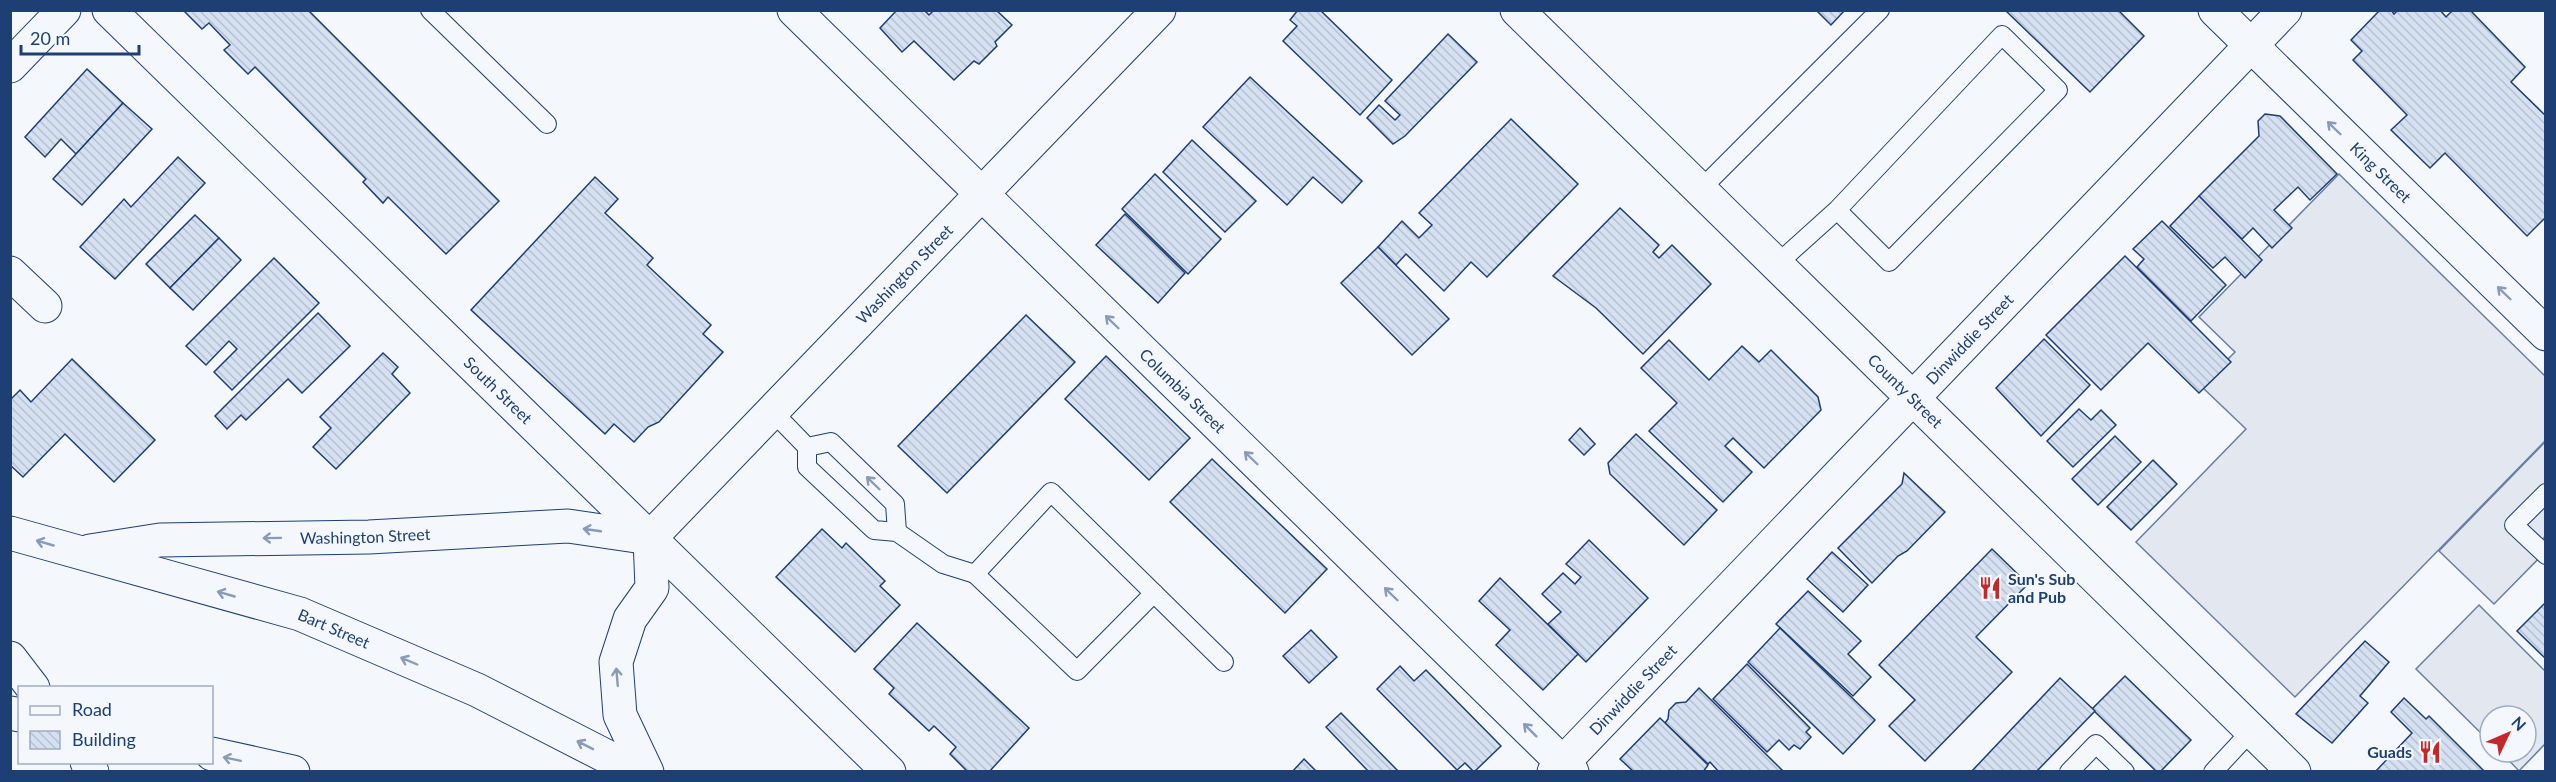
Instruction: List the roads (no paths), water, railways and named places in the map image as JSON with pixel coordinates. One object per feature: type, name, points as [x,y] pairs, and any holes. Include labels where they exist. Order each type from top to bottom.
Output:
[{"type":"main road","points":[[10,66],[64,10]]},
{"type":"main road","name":"South Street","points":[[109,10],[889,771]]},
{"type":"main road","name":"Columbia Street","points":[[794,10],[1563,768]]},
{"type":"main road","name":"Washington Street","points":[[80,553],[160,540],[369,537],[567,526],[650,538],[1159,10]]},
{"type":"main road","name":"County Street","points":[[1517,10],[2294,771]]},
{"type":"main road","name":"King Street","points":[[2215,10],[2546,334]]},
{"type":"main road","name":"Dinwiddie Street","points":[[1563,768],[2284,10]]},
{"type":"main road","points":[[10,273],[45,306]]},
{"type":"main road","name":"Bart Street","points":[[10,533],[300,614],[477,690],[637,771]]},
{"type":"main road","points":[[647,771],[620,715],[616,662],[630,619],[652,588],[650,538]]},
{"type":"main road","points":[[10,658],[32,686]]},
{"type":"main road","points":[[213,754],[293,771]]},
{"type":"lane","points":[[430,10],[547,124]]},
{"type":"lane","points":[[1701,189],[1880,10]]},
{"type":"lane","points":[[1778,264],[1837,210],[2002,35],[2058,90],[1889,262],[1837,210]]},
{"type":"lane","points":[[772,411],[807,447],[807,467],[874,530],[897,532],[944,564],[975,574],[1077,671],[1155,593]]},
{"type":"lane","points":[[807,447],[831,442],[895,504],[897,532]]},
{"type":"lane","points":[[975,574],[1051,492],[1224,662]]},
{"type":"lane","points":[[2546,493],[2514,525],[2546,555]]},
{"type":"lane","points":[[2213,771],[2252,730]]},
{"type":"lane","points":[[2069,771],[2096,744],[2125,771]]},
{"type":"place","name":"Sun's Sub and Pub","points":[[1990,588]]},
{"type":"place","name":"Guads","points":[[2430,752]]}]
